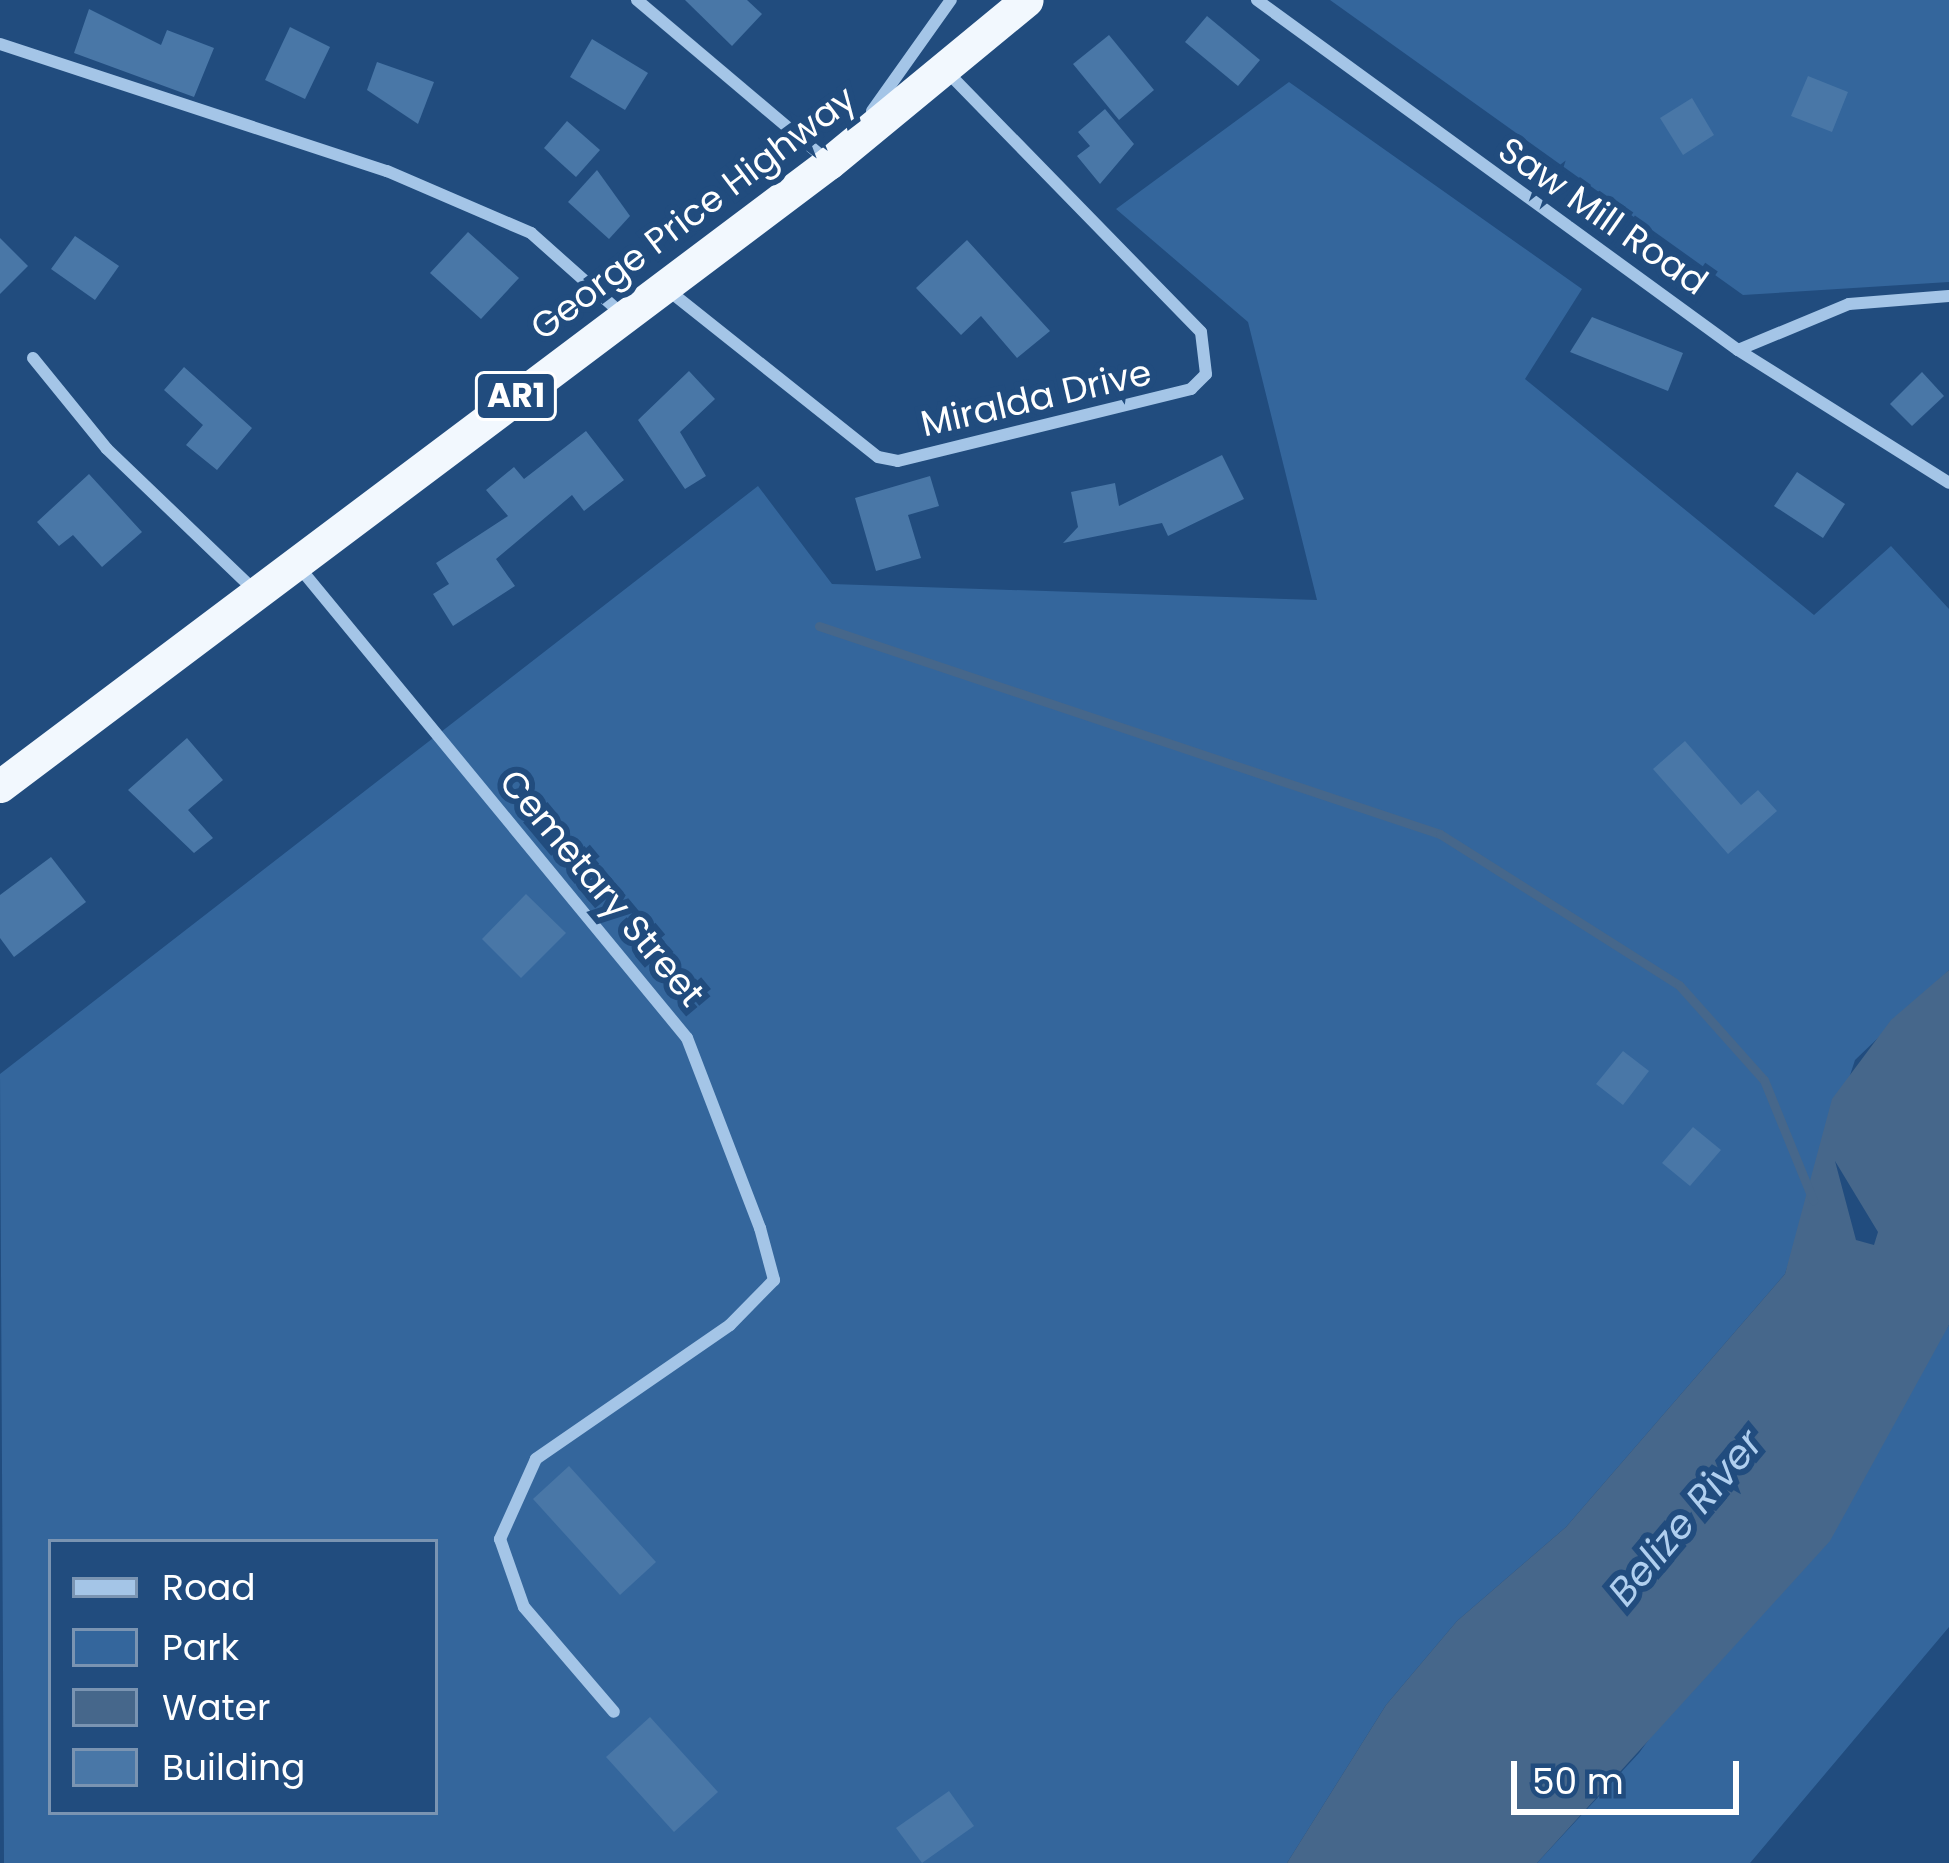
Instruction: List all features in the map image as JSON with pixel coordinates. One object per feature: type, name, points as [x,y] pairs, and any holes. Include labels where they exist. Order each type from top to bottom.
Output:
[{"type":"highway","name":"George Price Highway","points":[[0,787],[842,153],[1027,0]]},
{"type":"street","points":[[637,0],[842,153],[951,0]]},
{"type":"street","name":"Saw Mill Road","points":[[1257,0],[1738,350],[1949,484]]},
{"type":"street","points":[[0,44],[387,171],[531,233],[624,316]]},
{"type":"street","name":"Miralda Drive","points":[[662,285],[878,457],[898,461],[1191,389],[1206,374],[1201,332],[941,67]]},
{"type":"street","points":[[1738,350],[1850,304],[1949,296]]},
{"type":"street","points":[[33,358],[107,449],[256,592]]},
{"type":"street","name":"Cemetary Street","points":[[294,562],[687,1038],[760,1228],[774,1280],[730,1325],[536,1459],[500,1539],[524,1607],[614,1712]]},
{"type":"green space","points":[[1330,0],[1949,0],[1949,282],[1743,295]]},
{"type":"green space","points":[[1289,82],[1582,289],[1525,379],[1814,615],[1891,546],[1949,609],[1949,970],[1855,1060],[1785,1274],[1566,1527],[1457,1621],[1386,1705],[1287,1863],[4,1863],[0,1074],[758,486],[832,584],[1317,600],[1248,322],[1116,209]]},
{"type":"green space","points":[[1949,1325],[1949,1627],[1750,1863],[1537,1863],[1639,1753]]},
{"type":"water","name":"Belize River","points":[[1949,970],[1949,1325],[1830,1541],[1537,1863],[1287,1863],[1386,1705],[1457,1621],[1566,1527],[1785,1274],[1832,1099],[1891,1020]],"holes":[[[1835,1161],[1878,1232],[1874,1245],[1856,1240]]]},
{"type":"building","points":[[685,0],[747,0],[762,14],[732,46]]},
{"type":"building","points":[[89,9],[161,45],[167,30],[214,48],[194,97],[74,53]]},
{"type":"building","points":[[1207,16],[1260,60],[1238,86],[1185,42]]},
{"type":"building","points":[[290,27],[330,47],[305,99],[265,80]]},
{"type":"building","points":[[1109,35],[1154,90],[1119,120],[1073,64]]},
{"type":"building","points":[[592,39],[648,73],[625,110],[570,77]]},
{"type":"building","points":[[377,62],[434,82],[418,124],[367,90]]},
{"type":"building","points":[[1808,76],[1848,92],[1832,132],[1791,116]]},
{"type":"building","points":[[1692,98],[1714,135],[1683,155],[1660,118]]},
{"type":"building","points":[[1105,109],[1134,144],[1100,184],[1077,156],[1090,146],[1078,132]]},
{"type":"building","points":[[567,121],[600,150],[576,177],[544,148]]},
{"type":"building","points":[[597,170],[630,216],[609,239],[568,202]]},
{"type":"building","points":[[468,232],[519,278],[481,319],[430,273]]},
{"type":"building","points":[[75,236],[119,266],[95,300],[51,269]]},
{"type":"building","points":[[0,238],[28,266],[0,294]]},
{"type":"building","points":[[967,240],[1050,331],[1017,358],[981,316],[961,335],[916,288]]},
{"type":"building","points":[[1592,317],[1683,353],[1668,391],[1570,352]]},
{"type":"building","points":[[184,367],[252,428],[217,470],[186,445],[203,425],[164,390]]},
{"type":"building","points":[[689,371],[715,399],[680,432],[706,476],[685,489],[638,420]]},
{"type":"building","points":[[1922,372],[1944,396],[1912,426],[1890,404]]},
{"type":"building","points":[[586,431],[624,480],[584,511],[572,495],[496,559],[515,586],[453,626],[433,594],[449,584],[436,563],[508,516],[486,490],[514,467],[524,479]]},
{"type":"building","points":[[1222,455],[1244,499],[1168,536],[1162,523],[1063,543],[1078,527],[1071,492],[1115,483],[1119,506]]},
{"type":"building","points":[[1797,472],[1845,504],[1823,538],[1774,506]]},
{"type":"building","points":[[89,474],[142,532],[102,567],[73,535],[59,546],[37,522]]},
{"type":"building","points":[[930,476],[939,506],[908,515],[921,558],[876,571],[855,498]]},
{"type":"building","points":[[187,738],[223,780],[188,810],[213,838],[194,853],[128,790]]},
{"type":"building","points":[[1685,741],[1741,805],[1758,790],[1777,811],[1728,854],[1653,769]]},
{"type":"building","points":[[51,857],[86,902],[14,957],[0,938],[0,895]]},
{"type":"building","points":[[526,894],[566,933],[521,978],[482,939]]},
{"type":"building","points":[[1623,1051],[1649,1071],[1623,1105],[1596,1084]]},
{"type":"building","points":[[1693,1127],[1721,1150],[1690,1186],[1662,1163]]},
{"type":"building","points":[[569,1466],[656,1562],[620,1595],[533,1499]]},
{"type":"building","points":[[650,1717],[718,1792],[674,1832],[606,1757]]},
{"type":"building","points":[[949,1791],[974,1826],[922,1863],[896,1828]]},
{"type":"waterway","points":[[819,626],[1440,834],[1679,985],[1764,1080],[1813,1200]]}]
